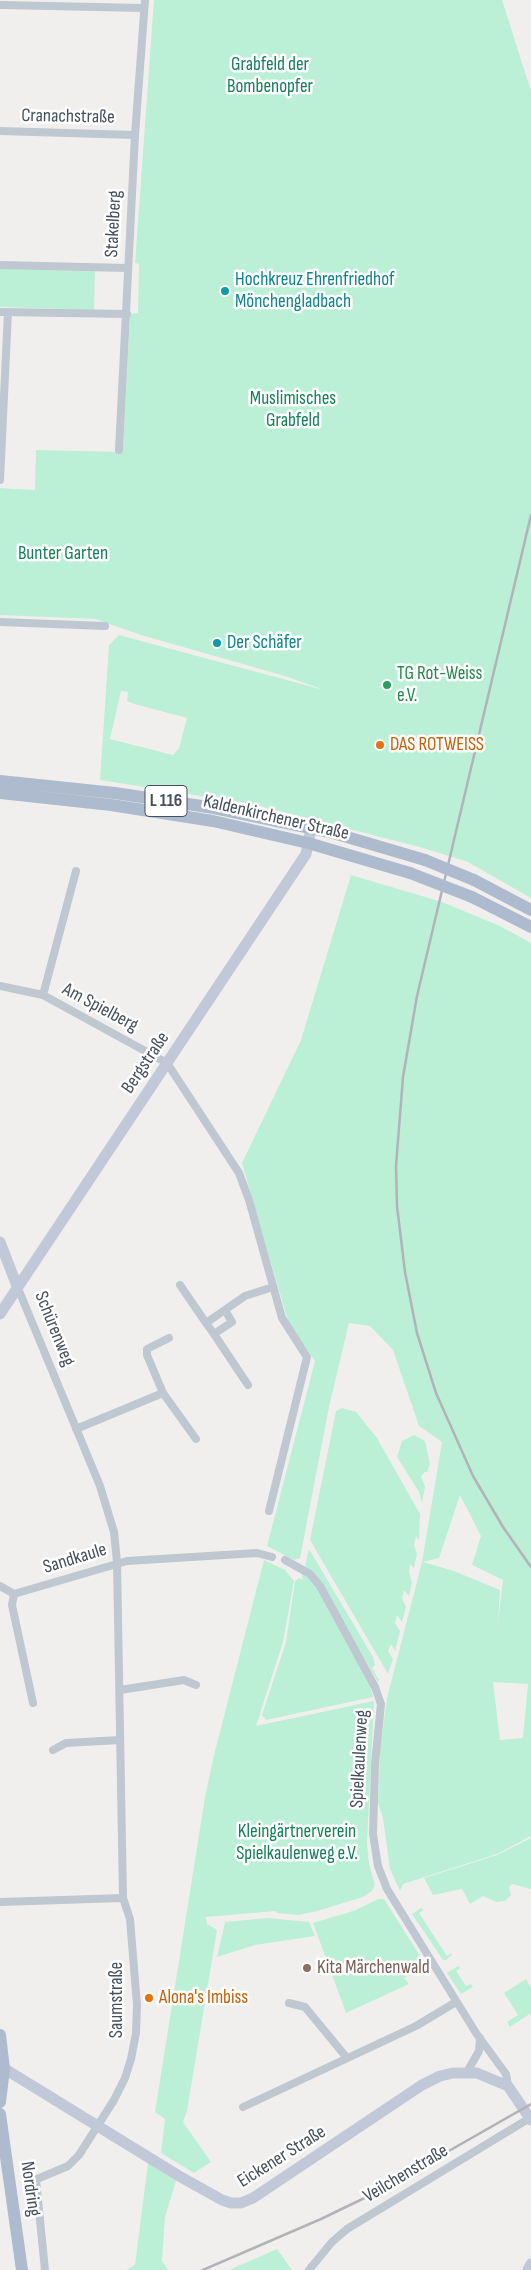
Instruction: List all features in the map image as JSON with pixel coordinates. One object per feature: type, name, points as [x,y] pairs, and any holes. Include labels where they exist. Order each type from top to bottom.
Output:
[{"type":"main road","name":"Kaldenkirchener Straße","points":[[0,781],[115,793],[214,808],[311,828],[425,860],[474,880],[531,910]]},
{"type":"main road","name":"Kaldenkirchener Straße","points":[[0,793],[111,805],[213,821],[308,844],[410,873],[472,898],[531,927]]},
{"type":"main road","points":[[0,2035],[2,2068],[0,2102]]},
{"type":"main road","name":"Nordring","points":[[0,2114],[22,2270]]},
{"type":"street","points":[[0,5],[145,4]]},
{"type":"street","name":"Stakelberg","points":[[119,450],[135,134],[145,4]]},
{"type":"street","name":"Cranachstraße","points":[[0,132],[135,134]]},
{"type":"street","points":[[0,265],[128,268]]},
{"type":"street","points":[[0,480],[4,312],[127,314]]},
{"type":"street","points":[[0,622],[105,626]]},
{"type":"street","name":"Bergstraße","points":[[0,1314],[306,854],[311,828]]},
{"type":"street","name":"Am Spielberg","points":[[43,995],[76,871]]},
{"type":"street","name":"Am Spielberg","points":[[0,986],[43,995],[167,1063]]},
{"type":"street","points":[[167,1063],[239,1173],[282,1318],[307,1357],[269,1511]]},
{"type":"street","name":"Schürenweg","points":[[0,1242],[108,1507],[117,1562]]},
{"type":"street","points":[[180,1285],[248,1385]]},
{"type":"street","points":[[206,1323],[245,1296],[273,1287]]},
{"type":"street","points":[[214,1334],[232,1322],[224,1310]]},
{"type":"street","points":[[169,1338],[147,1349],[147,1355],[163,1393],[196,1439]]},
{"type":"street","points":[[76,1429],[163,1393]]},
{"type":"street","name":"Sandkaule","points":[[14,1594],[107,1569],[117,1562],[257,1553],[272,1557]]},
{"type":"street","name":"Spielkaulenweg","points":[[285,1560],[306,1571],[320,1586],[375,1687],[381,1704],[375,1764],[373,1834],[378,1866],[387,1890],[456,2002],[506,2074],[508,2086]]},
{"type":"street","name":"Saumstraße","points":[[45,2270],[33,2181],[68,2166],[79,2155],[125,2078],[136,2033],[137,2005],[134,1948],[130,1919],[124,1898],[117,1562]]},
{"type":"street","points":[[0,1586],[14,1594],[12,1606],[33,1703]]},
{"type":"street","points":[[120,1690],[184,1680],[196,1685]]},
{"type":"street","points":[[53,1750],[66,1743],[120,1740]]},
{"type":"street","points":[[0,1902],[124,1898]]},
{"type":"street","points":[[289,2002],[305,2007],[347,2058]]},
{"type":"street","points":[[243,2107],[416,2026],[456,2002]]},
{"type":"street","points":[[467,2072],[479,2051],[480,2038]]},
{"type":"street","name":"Eickener Straße","points":[[2,2068],[222,2200],[241,2203],[272,2187],[422,2085],[440,2076],[467,2072],[477,2073],[508,2086]]},
{"type":"street","points":[[508,2086],[530,2119]]},
{"type":"street","name":"Veilchenstraße","points":[[309,2270],[332,2242],[347,2229],[530,2119]]},
{"type":"street","points":[[528,2270],[531,2264]]},
{"type":"green space","points":[[154,0],[502,0],[531,91],[531,898],[468,862],[423,848],[252,804],[100,780],[109,645],[119,635],[324,690],[285,676],[141,635],[95,619],[0,615],[0,488],[35,490],[36,450],[123,452],[130,314],[138,313],[139,264],[135,263]],"holes":[[[121,691],[128,692],[127,701],[187,718],[179,748],[173,755],[110,739]]]},
{"type":"green space","points":[[0,267],[95,269],[94,310],[0,307]]},
{"type":"green space","points":[[351,875],[442,902],[500,926],[531,943],[531,1836],[497,1854],[403,1884],[400,1891],[390,1869],[383,1818],[378,1803],[380,1750],[387,1698],[422,1562],[442,1442],[419,1426],[393,1350],[370,1326],[349,1323],[329,1407],[300,1558],[294,1560],[267,1546],[315,1361],[288,1321],[242,1163],[301,1040]],"holes":[[[460,1495],[481,1536],[472,1565],[503,1580],[498,1623],[500,1590],[454,1571],[423,1562],[439,1558]],[[493,1682],[528,1684],[523,1738],[500,1740]]]},
{"type":"green space","points":[[342,1408],[356,1412],[377,1438],[420,1514],[419,1540],[416,1536],[414,1545],[417,1554],[414,1568],[410,1564],[409,1572],[412,1583],[409,1596],[404,1590],[402,1598],[406,1607],[402,1622],[397,1615],[395,1623],[400,1631],[395,1651],[391,1644],[388,1651],[393,1659],[388,1674],[310,1540],[336,1411]]},
{"type":"green space","points":[[414,1435],[425,1441],[430,1464],[427,1472],[421,1476],[425,1487],[422,1503],[419,1492],[397,1457],[402,1441]]},
{"type":"green space","points":[[309,1549],[373,1657],[375,1665],[372,1668],[379,1680],[378,1682],[312,1572],[305,1566]]},
{"type":"green space","points":[[264,1560],[285,1570],[294,1581],[283,1642],[256,1726],[374,1701],[367,1843],[369,1864],[375,1885],[372,1891],[363,1897],[299,1915],[277,1913],[276,1911],[206,1917],[207,1924],[217,1930],[187,2111],[183,2122],[211,2162],[194,2173],[161,2153],[165,2119],[155,2112],[205,1797]]},
{"type":"green space","points":[[301,1571],[315,1584],[370,1683],[373,1697],[266,1720],[262,1715],[286,1642],[295,1581],[299,1578],[303,1580]]},
{"type":"green space","points":[[531,1838],[531,1889],[512,1884],[509,1887],[511,1895],[505,1901],[496,1902],[483,1896],[470,1904],[462,1889],[433,1895],[424,1878],[497,1855]]},
{"type":"green space","name":"Kleingärtnerverein Spielkaulenweg e.V.","points":[[378,1899],[384,1899],[427,1967],[404,1978],[409,1984],[346,2013],[313,1923],[356,1910]]},
{"type":"green space","points":[[421,1908],[424,1910],[419,1913],[447,1956],[451,1953],[452,1955],[446,1960],[443,1960],[412,1914]]},
{"type":"green space","points":[[268,1918],[309,1922],[315,1936],[255,1945],[217,1957],[225,1922]]},
{"type":"green space","points":[[458,1966],[460,1968],[456,1971],[466,1986],[471,1984],[473,1987],[461,1994],[447,1973]]},
{"type":"green space","points":[[526,1979],[531,1988],[531,2013],[510,2027],[507,2022],[518,2015],[504,1993]]},
{"type":"green space","points":[[148,2163],[176,2181],[165,2217],[162,2261],[168,2270],[126,2270],[135,2265]]},
{"type":"green space","points":[[277,2249],[292,2270],[229,2270]]},
{"type":"railway","points":[[531,515],[417,996],[403,1077],[396,1166],[397,1206],[405,1272],[417,1333],[436,1393],[473,1476],[503,1527],[531,1567]]},
{"type":"railway","points":[[203,2270],[321,2219],[377,2192],[531,2104]]},
{"type":"place","name":"Hochkreuz Ehrenfriedhof Mönchengladbach","points":[[225,291]]},
{"type":"place","name":"Der Schäfer","points":[[217,643]]},
{"type":"place","name":"TG Rot-Weiss e.V.","points":[[387,685]]},
{"type":"place","name":"DAS ROTWEISS","points":[[380,745]]},
{"type":"place","name":"Kita Märchenwald","points":[[307,1968]]},
{"type":"place","name":"Alona's Imbiss","points":[[149,1998]]},
{"type":"park label","name":"Grabfeld der Bombenopfer","points":[[270,76]]},
{"type":"park label","name":"Muslimisches Grabfeld","points":[[293,410]]},
{"type":"park label","name":"Bunter Garten","points":[[63,554]]}]
